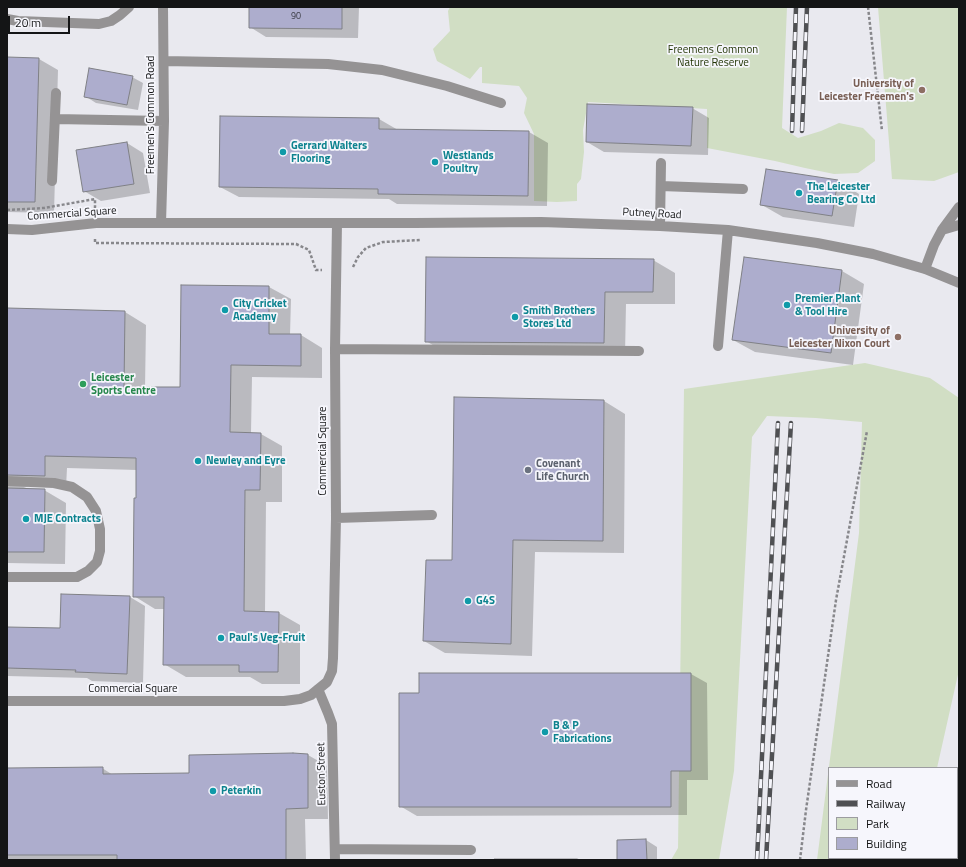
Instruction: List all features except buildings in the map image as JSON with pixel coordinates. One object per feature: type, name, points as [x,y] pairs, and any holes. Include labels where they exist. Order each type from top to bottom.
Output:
[{"type":"street","points":[[7,19],[18,21],[99,24],[111,21],[129,7]]},
{"type":"street","name":"Freemen's Common Road","points":[[161,223],[164,121],[163,7]]},
{"type":"street","points":[[164,61],[328,64],[382,70],[447,86],[502,103]]},
{"type":"street","points":[[52,181],[56,93]]},
{"type":"street","points":[[55,120],[164,121]]},
{"type":"street","points":[[660,226],[661,163]]},
{"type":"street","points":[[661,186],[743,189]]},
{"type":"street","points":[[925,269],[934,245],[942,230],[959,207]]},
{"type":"street","name":"Putney Road","points":[[337,223],[541,222],[728,230],[873,254],[925,269],[959,283]]},
{"type":"street","name":"Commercial Square","points":[[7,229],[32,230],[96,223],[337,223],[335,349],[336,518],[333,658],[332,671],[327,682],[310,696],[284,701],[7,702]]},
{"type":"street","points":[[942,230],[959,226]]},
{"type":"street","points":[[718,346],[728,230]]},
{"type":"street","points":[[335,349],[639,351]]},
{"type":"street","points":[[7,481],[54,483],[72,487],[87,497],[96,511],[100,529],[100,551],[97,562],[88,571],[77,577],[7,577]]},
{"type":"street","points":[[336,518],[432,515]]},
{"type":"street","name":"Euston Street","points":[[318,689],[332,724],[335,860]]},
{"type":"street","points":[[335,849],[470,850]]},
{"type":"path","points":[[868,7],[882,131]]},
{"type":"path","points":[[7,210],[44,208],[73,203]]},
{"type":"path","points":[[366,248],[383,242],[421,240]]},
{"type":"path","points":[[114,244],[296,244],[309,250]]},
{"type":"path","points":[[800,860],[836,600],[867,431]]},
{"type":"green space","name":"Freemens Common Nature Reserve","points":[[450,7],[787,7],[782,128],[798,138],[821,131],[839,123],[863,128],[875,140],[875,161],[858,173],[834,174],[707,148],[707,109],[588,102],[583,130],[584,152],[581,179],[577,184],[577,201],[534,201],[534,134],[524,113],[527,98],[519,86],[482,83],[482,67],[480,67],[470,79],[437,61],[433,49],[450,31],[448,11]]},
{"type":"green space","name":"University of Leicester Freemen's","points":[[878,7],[959,7],[959,172],[934,181],[892,179]]},
{"type":"green space","points":[[865,363],[930,378],[959,398],[959,670],[937,767],[829,767],[859,533],[862,422],[767,416],[752,437],[734,771],[719,860],[671,860],[678,848],[684,389]]},
{"type":"green space","points":[[828,774],[828,859],[913,859],[913,860],[817,860]]},
{"type":"railway","points":[[792,131],[796,7]]},
{"type":"railway","points":[[802,131],[807,7]]},
{"type":"railway","points":[[757,860],[778,423]]},
{"type":"railway","points":[[766,860],[791,423]]},
{"type":"place","name":"University of Leicester Freemen's","points":[[922,90]]},
{"type":"place","name":"Gerrard Walters Flooring","points":[[283,152]]},
{"type":"place","name":"Westlands Poultry","points":[[435,162]]},
{"type":"place","name":"The Leicester Bearing Co Ltd","points":[[799,193]]},
{"type":"place","name":"Premier Plant & Tool Hire","points":[[787,305]]},
{"type":"place","name":"City Cricket Academy","points":[[225,310]]},
{"type":"place","name":"Smith Brothers Stores Ltd","points":[[515,317]]},
{"type":"place","name":"University of Leicester Nixon Court","points":[[898,337]]},
{"type":"place","name":"Leicester Sports Centre","points":[[83,384]]},
{"type":"place","name":"Newley and Eyre","points":[[198,461]]},
{"type":"place","name":"Covenant Life Church","points":[[528,470]]},
{"type":"place","name":"MJE Contracts","points":[[26,519]]},
{"type":"place","name":"G4S","points":[[468,601]]},
{"type":"place","name":"Paul's Veg-Fruit","points":[[221,638]]},
{"type":"place","name":"B & P Fabrications","points":[[545,732]]},
{"type":"place","name":"Peterkin","points":[[213,791]]}]
